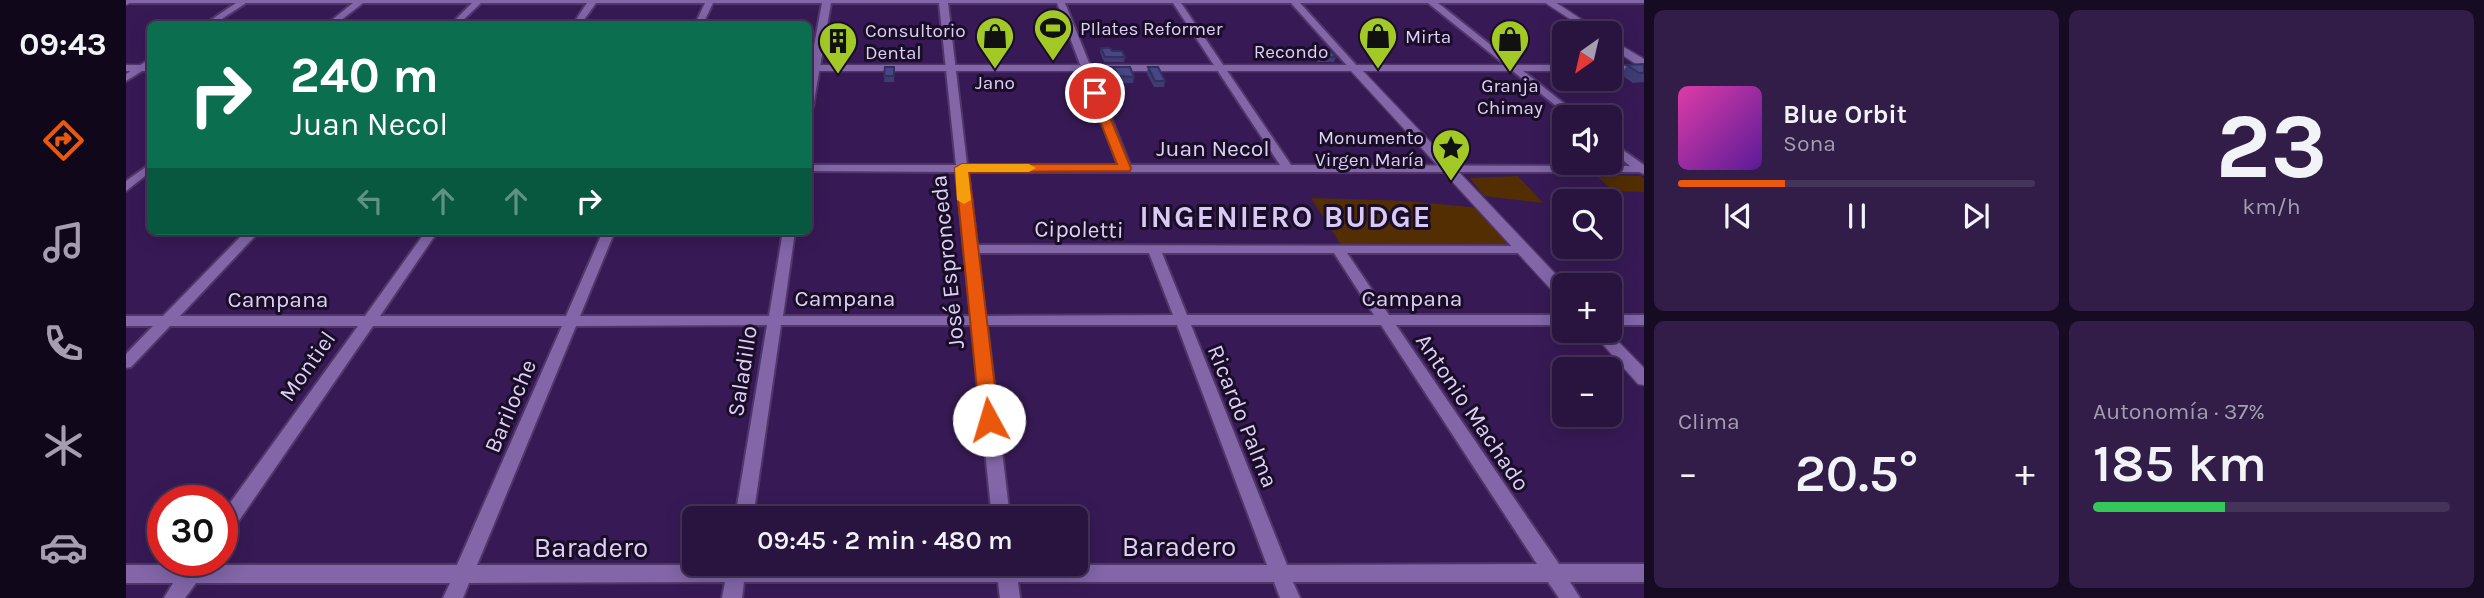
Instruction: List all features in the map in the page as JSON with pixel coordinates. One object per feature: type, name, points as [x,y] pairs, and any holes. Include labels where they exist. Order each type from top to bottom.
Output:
[{"type":"street","points":[[579,21],[593,0]]},
{"type":"street","points":[[128,1],[1644,1]]},
{"type":"street","points":[[214,21],[245,1]]},
{"type":"street","points":[[335,21],[361,1]]},
{"type":"street","points":[[458,21],[479,1]]},
{"type":"street","points":[[700,21],[710,1]]},
{"type":"street","points":[[812,68],[827,1]]},
{"type":"street","name":"José Espronceda","points":[[943,1],[1000,506]]},
{"type":"street","points":[[1060,1],[1125,168]]},
{"type":"street","points":[[1176,1],[1288,169]]},
{"type":"street","points":[[1293,1],[1552,280]]},
{"type":"street","points":[[1430,1],[1562,105]]},
{"type":"street","points":[[1547,1],[1578,21]]},
{"type":"street","points":[[1622,50],[1644,66]]},
{"type":"street","points":[[126,68],[147,66]]},
{"type":"street","points":[[1622,68],[1644,66]]},
{"type":"street","points":[[126,78],[147,67]]},
{"type":"street","name":"Recondo","points":[[812,68],[1552,68]]},
{"type":"street","points":[[1622,153],[1643,169]]},
{"type":"street","name":"Juan Necol","points":[[812,168],[1643,169]]},
{"type":"street","points":[[126,170],[147,169]]},
{"type":"street","points":[[126,187],[147,171]]},
{"type":"street","points":[[126,363],[250,235]]},
{"type":"street","name":"Montiel","points":[[238,506],[429,235]]},
{"type":"street","name":"Bariloche","points":[[453,598],[607,235]]},
{"type":"street","name":"Saladillo","points":[[746,506],[788,235]]},
{"type":"street","name":"Cipoletti","points":[[970,249],[1523,249]]},
{"type":"street","name":"Ricardo Palma","points":[[1154,251],[1290,598]]},
{"type":"street","name":"Antonio Machado","points":[[1339,251],[1570,598]]},
{"type":"street","name":"Campana","points":[[126,321],[1552,320]]},
{"type":"street","points":[[1622,320],[1644,320]]},
{"type":"street","points":[[1610,343],[1644,379]]},
{"type":"street","name":"Baradero","points":[[238,568],[463,575],[682,570]]},
{"type":"street","name":"Baradero","points":[[1088,570],[1281,574],[1644,573]]},
{"type":"street","name":"Baradero","points":[[126,574],[147,572]]},
{"type":"street","points":[[174,598],[189,576]]},
{"type":"street","points":[[732,598],[735,576]]},
{"type":"street","points":[[1008,576],[1010,598]]},
{"type":"shaded area","points":[[1596,175],[1641,176],[1644,179],[1644,192],[1611,189]]},
{"type":"shaded area","points":[[1518,176],[1543,203],[1484,196],[1470,178]]},
{"type":"shaded area","points":[[1311,198],[1407,201],[1480,208],[1516,246],[1343,248]]},
{"type":"building","points":[[1101,48],[1122,51],[1125,57],[1105,57]]},
{"type":"building","points":[[1311,48],[1328,48],[1336,57],[1319,57]]},
{"type":"building","points":[[1644,64],[1644,73],[1639,73],[1627,65]]},
{"type":"building","points":[[885,67],[894,67],[894,76],[884,76]]},
{"type":"building","points":[[1109,67],[1130,67],[1134,77],[1118,76],[1115,69]]},
{"type":"building","points":[[1148,67],[1158,67],[1165,81],[1155,81]]},
{"type":"slow traffic","points":[[964,200],[962,168],[1029,168]]},
{"type":"place","name":"PIlates Reformer","points":[[1053,62]]},
{"type":"place","name":"Jano","points":[[995,70]]},
{"type":"place","name":"Mirta","points":[[1378,70]]},
{"type":"place","name":"Granja Chimay","points":[[1510,73]]},
{"type":"place","name":"Consultorio Dental","points":[[838,75]]},
{"type":"place","name":"Monumento Virgen María","points":[[1451,182]]},
{"type":"district","name":"INGENIERO BUDGE","points":[[1286,217]]},
{"type":"route","points":[[989,420],[964,207],[962,168],[1125,168],[1095,93]]}]
